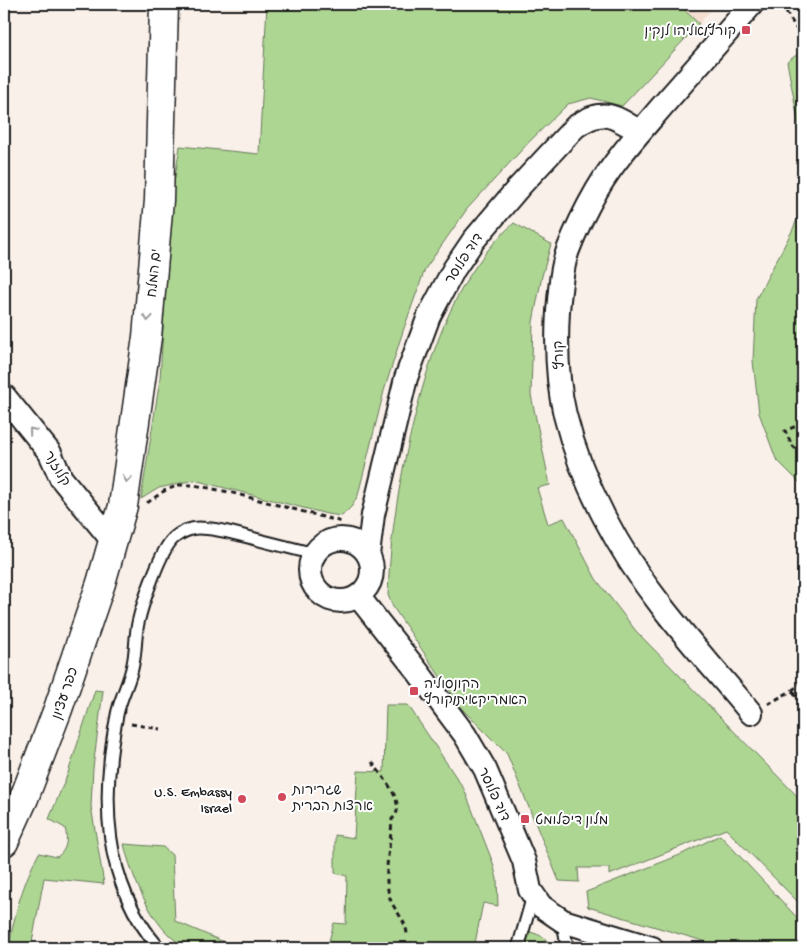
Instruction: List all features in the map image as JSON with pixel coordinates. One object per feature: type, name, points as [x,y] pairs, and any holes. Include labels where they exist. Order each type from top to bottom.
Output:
[{"type":"street","name":"ים המלח","points":[[112,540],[123,506],[147,337],[159,200],[164,4]]},
{"type":"street","name":"קורץ","points":[[752,4],[640,132],[598,187],[567,251],[560,289],[556,337],[559,376],[565,414],[575,450],[594,495],[612,530],[662,607],[752,713]]},
{"type":"street","name":"דוד פלוסר","points":[[368,555],[372,523],[406,378],[429,316],[454,269],[472,241],[575,127],[593,116],[607,115],[620,120],[640,132]]},
{"type":"street","name":"קלוזנר","points":[[4,396],[50,453],[61,478],[112,540]]},
{"type":"street","name":"דוד פלוסר","points":[[342,530],[366,509],[380,487]]},
{"type":"street","points":[[342,530],[362,547],[372,563],[370,582],[365,590],[351,600],[334,600],[319,593],[311,578],[310,562],[314,554],[342,530]]},
{"type":"street","name":"כפר עציון","points":[[4,842],[24,798],[58,709],[101,583],[112,540]]},
{"type":"street","name":"דוד פלוסר","points":[[358,596],[418,672],[465,736],[485,769],[524,861],[533,896]]},
{"type":"street","points":[[533,896],[545,909],[563,920],[652,948]]},
{"type":"lane","points":[[159,948],[132,910],[122,886],[113,851],[108,811],[108,773],[117,713],[133,665],[138,622],[160,558],[167,544],[175,536],[190,529],[212,529],[314,554]]},
{"type":"lane","points":[[518,948],[533,896]]},
{"type":"lane","points":[[563,920],[568,948]]},
{"type":"path","points":[[781,4],[803,39]]},
{"type":"path","points":[[803,422],[785,431],[792,445],[803,456]]},
{"type":"path","points":[[123,506],[137,513],[142,506],[164,491],[179,485],[194,486],[229,492],[342,530]]},
{"type":"path","points":[[752,713],[803,682]]},
{"type":"path","points":[[791,691],[803,696]]},
{"type":"path","points":[[791,691],[803,703]]},
{"type":"path","points":[[116,722],[160,729]]},
{"type":"path","points":[[372,762],[396,797],[398,807],[397,814],[392,820],[392,839],[388,850],[386,872],[392,904],[406,925],[407,934]]},
{"type":"shaded area","points":[[678,4],[716,4],[699,24]]},
{"type":"green space","points":[[267,4],[678,4],[699,24],[622,106],[591,98],[568,104],[530,141],[467,209],[425,269],[384,391],[358,495],[352,506],[342,516],[327,514],[194,480],[159,488],[141,499],[160,379],[170,207],[180,146],[259,154]]},
{"type":"green space","points":[[803,50],[803,147],[787,62]]},
{"type":"green space","points":[[803,206],[803,486],[776,459],[759,413],[753,361],[756,299]]},
{"type":"green space","points":[[514,223],[551,244],[542,276],[533,322],[531,395],[550,485],[537,488],[548,524],[564,518],[596,579],[636,631],[803,802],[803,907],[726,829],[609,875],[609,868],[578,868],[579,882],[559,881],[507,754],[462,709],[393,607],[388,595],[391,550],[400,482],[430,363],[450,311],[463,287],[477,264],[494,242]]},
{"type":"green space","points":[[95,690],[103,691],[93,768],[91,806],[104,884],[44,878],[31,948],[9,948],[20,899],[39,853],[57,857],[65,848],[65,828],[49,819],[68,773]]},
{"type":"green space","points":[[386,705],[408,705],[464,789],[493,863],[497,879],[498,906],[483,903],[474,948],[327,948],[334,923],[346,924],[347,876],[335,873],[335,835],[354,838],[358,771],[384,772]]},
{"type":"green space","points":[[720,835],[803,924],[803,948],[727,948],[588,907],[586,892],[680,855]]},
{"type":"green space","points":[[124,844],[163,847],[172,855],[175,921],[238,948],[191,948],[178,943],[167,933],[147,905],[132,872]]},
{"type":"green space","points":[[530,932],[543,937],[552,948],[525,948]]},
{"type":"place","name":"קורץ/אליהו לנקין","points":[[746,30]]},
{"type":"place","name":"הקונסוליה האמריקאית/קורץ","points":[[414,691]]},
{"type":"place","name":"שגרירות ארצות הברית","points":[[282,797]]},
{"type":"place","name":"U.S. Embassy Israel","points":[[242,799]]},
{"type":"place","name":"מלון דיפלומט","points":[[525,819]]}]
